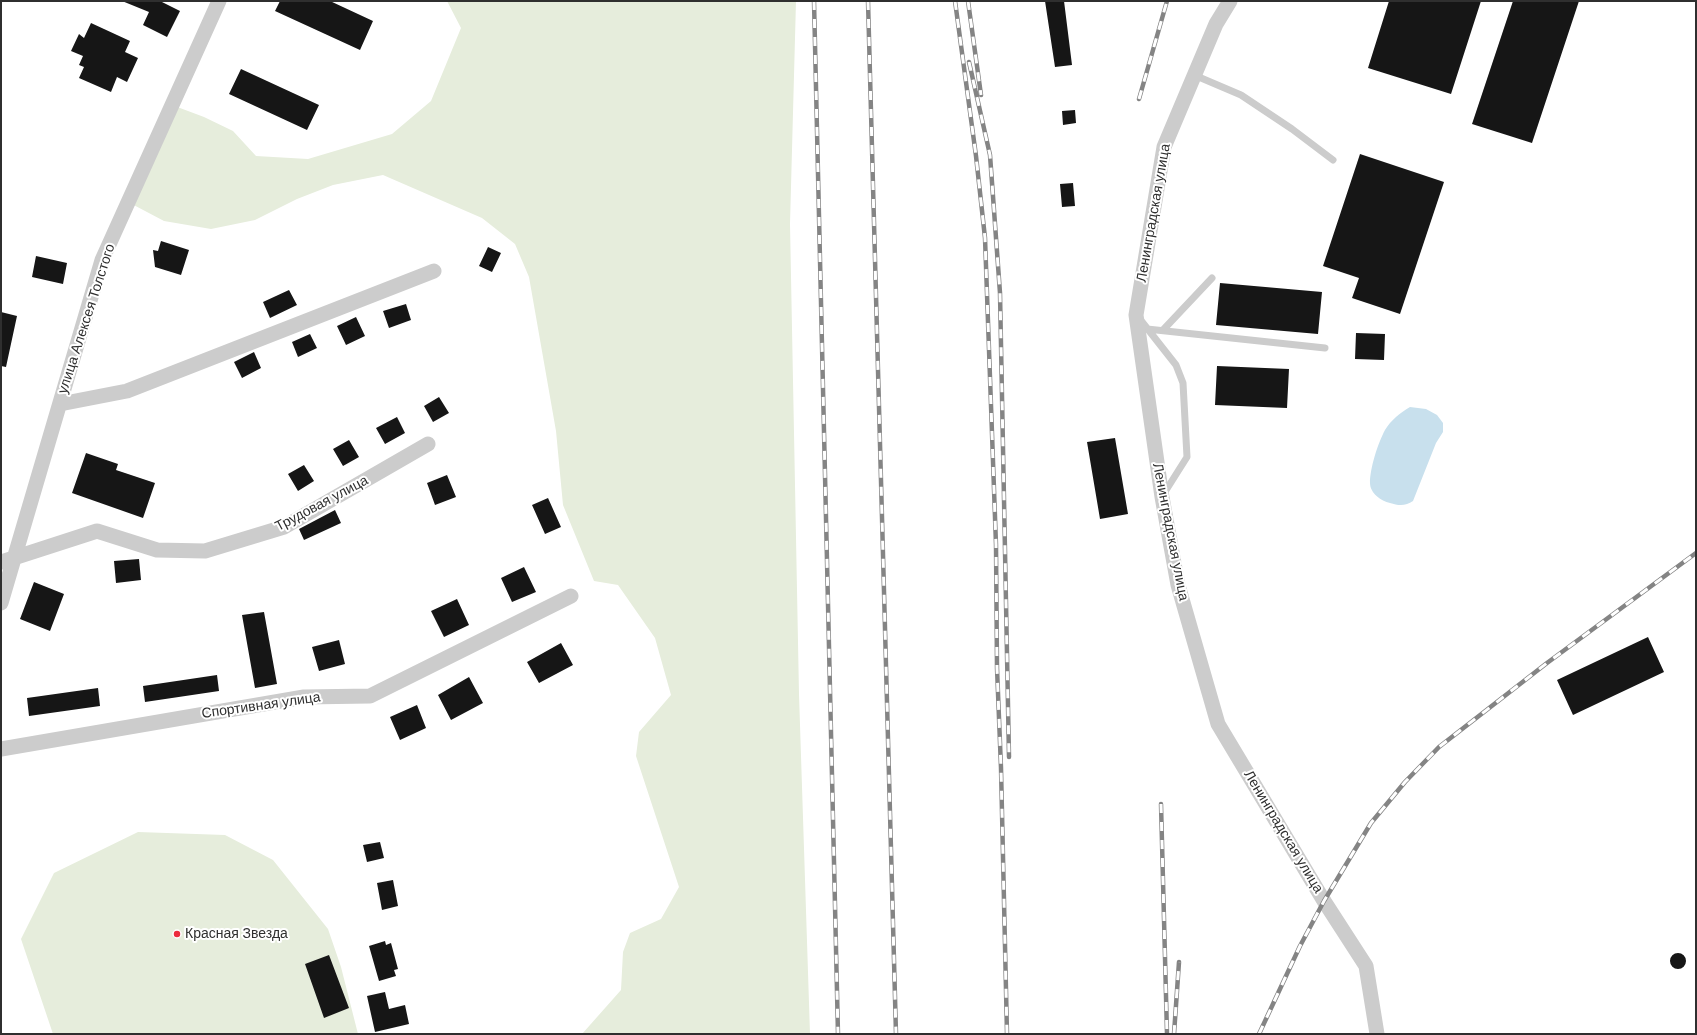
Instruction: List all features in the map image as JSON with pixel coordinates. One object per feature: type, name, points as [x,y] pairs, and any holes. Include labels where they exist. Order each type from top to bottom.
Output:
[{"type":"street","name":"улица Алексея Толстого","points":[[1,603],[8,559],[60,404],[102,260],[219,1]]},
{"type":"street","name":"Ленинградская улица","points":[[1230,1],[1216,24],[1164,147],[1136,315],[1162,497],[1178,585],[1218,724],[1324,901],[1366,966],[1377,1034]]},
{"type":"street","points":[[60,404],[127,391],[434,271]]},
{"type":"street","name":"Трудовая улица","points":[[8,559],[97,531],[157,550],[204,551],[284,527],[428,444]]},
{"type":"street","name":"Спортивная улица","points":[[1,749],[304,697],[370,696],[571,596]]},
{"type":"lane","points":[[1194,75],[1241,95],[1292,129],[1334,160]]},
{"type":"lane","points":[[1163,330],[1212,278]]},
{"type":"lane","points":[[1136,315],[1176,365],[1183,383],[1187,457],[1162,497]]},
{"type":"lane","points":[[1147,329],[1325,348]]},
{"type":"green space","points":[[447,1],[796,1],[790,224],[799,694],[810,1034],[582,1034],[621,990],[623,952],[630,933],[661,919],[679,887],[636,756],[639,732],[671,695],[655,638],[618,585],[594,581],[563,505],[556,431],[529,277],[515,244],[482,218],[383,175],[333,185],[297,199],[255,220],[211,229],[164,221],[128,202],[172,105],[204,117],[233,131],[256,156],[308,159],[392,134],[431,101],[461,28]]},
{"type":"green space","name":"Красная Звезда","points":[[138,832],[225,835],[273,860],[328,929],[341,967],[358,1034],[53,1034],[21,939],[54,873]]},
{"type":"water","points":[[1410,407],[1426,409],[1437,415],[1443,423],[1443,432],[1436,443],[1413,501],[1405,505],[1396,505],[1383,500],[1374,493],[1370,487],[1371,470],[1385,430],[1396,417]]},
{"type":"building","points":[[122,1],[160,1],[180,11],[167,37],[143,25],[149,12]]},
{"type":"building","points":[[280,1],[330,1],[373,21],[360,50],[275,11]]},
{"type":"building","points":[[1045,1],[1064,1],[1072,65],[1055,67]]},
{"type":"building","points":[[1389,1],[1481,1],[1451,94],[1368,68]]},
{"type":"building","points":[[1513,1],[1579,1],[1532,143],[1472,124]]},
{"type":"building","points":[[91,23],[130,41],[125,52],[138,58],[127,82],[117,77],[111,92],[79,78],[84,67],[79,65],[83,56],[71,51],[79,34],[84,38]]},
{"type":"building","points":[[241,69],[319,105],[307,130],[229,94]]},
{"type":"building","points":[[1075,110],[1076,123],[1063,125],[1062,111]]},
{"type":"building","points":[[1360,154],[1444,182],[1400,314],[1352,298],[1359,278],[1323,266]]},
{"type":"building","points":[[1073,183],[1075,206],[1062,207],[1060,184]]},
{"type":"building","points":[[161,241],[189,250],[181,275],[155,267],[153,250],[158,251]]},
{"type":"building","points":[[488,247],[501,253],[492,272],[479,266]]},
{"type":"building","points":[[36,256],[67,263],[63,284],[32,277]]},
{"type":"building","points":[[1220,283],[1322,292],[1318,334],[1216,325]]},
{"type":"building","points":[[289,290],[297,305],[270,318],[263,302]]},
{"type":"building","points":[[406,304],[411,320],[389,328],[383,311]]},
{"type":"building","points":[[1,312],[17,316],[6,367],[1,366]]},
{"type":"building","points":[[356,317],[365,336],[346,345],[337,326]]},
{"type":"building","points":[[1356,333],[1385,334],[1384,360],[1355,359]]},
{"type":"building","points":[[310,334],[317,348],[298,357],[292,342]]},
{"type":"building","points":[[254,352],[261,368],[242,378],[234,362]]},
{"type":"building","points":[[1217,366],[1289,369],[1287,408],[1215,405]]},
{"type":"building","points":[[439,397],[449,413],[433,422],[424,406]]},
{"type":"building","points":[[397,417],[405,433],[385,444],[376,428]]},
{"type":"building","points":[[1115,438],[1128,514],[1100,519],[1087,442]]},
{"type":"building","points":[[349,440],[359,457],[343,466],[333,449]]},
{"type":"building","points":[[86,453],[118,464],[116,470],[155,483],[143,518],[72,493]]},
{"type":"building","points":[[304,465],[314,481],[298,491],[288,474]]},
{"type":"building","points":[[447,475],[456,497],[435,505],[427,483]]},
{"type":"building","points":[[548,498],[561,527],[545,534],[532,505]]},
{"type":"building","points":[[335,510],[341,523],[304,540],[299,529]]},
{"type":"building","points":[[139,559],[141,580],[116,583],[114,561]]},
{"type":"building","points":[[524,567],[536,592],[512,602],[501,578]]},
{"type":"building","points":[[34,582],[64,594],[50,631],[20,619]]},
{"type":"building","points":[[457,599],[469,625],[444,637],[431,611]]},
{"type":"building","points":[[264,612],[277,684],[255,688],[242,615]]},
{"type":"building","points":[[1648,637],[1664,672],[1573,715],[1557,680]]},
{"type":"building","points":[[339,640],[345,664],[319,671],[312,647]]},
{"type":"building","points":[[561,643],[573,665],[539,683],[527,662]]},
{"type":"building","points":[[217,675],[219,691],[145,702],[143,686]]},
{"type":"building","points":[[469,677],[483,703],[451,720],[438,695]]},
{"type":"building","points":[[98,688],[100,706],[29,716],[27,698]]},
{"type":"building","points":[[417,705],[426,728],[400,740],[390,717]]},
{"type":"building","points":[[380,842],[384,858],[367,862],[363,845]]},
{"type":"building","points":[[393,880],[398,906],[382,910],[377,883]]},
{"type":"building","points":[[385,941],[386,945],[391,943],[398,969],[394,970],[396,976],[379,981],[369,946]]},
{"type":"building","points":[[1678,953],[1685,958],[1686,961],[1681,968],[1678,969],[1671,964],[1670,961],[1675,954]]},
{"type":"building","points":[[329,955],[349,1008],[324,1018],[305,964]]},
{"type":"building","points":[[385,992],[389,1009],[405,1005],[409,1024],[375,1032],[367,996]]},
{"type":"railway","points":[[814,1],[838,1034]]},
{"type":"railway","points":[[868,1],[896,1034]]},
{"type":"railway","points":[[955,1],[976,156],[985,238],[996,545],[997,668],[1001,768],[1007,1034]]},
{"type":"railway","points":[[968,1],[981,95]]},
{"type":"railway","points":[[1139,99],[1167,1]]},
{"type":"railway","points":[[969,62],[990,155],[1000,293],[1009,757]]},
{"type":"railway","points":[[1259,1034],[1300,946],[1324,901],[1371,823],[1405,782],[1439,747],[1547,663],[1696,553]]},
{"type":"railway","points":[[1161,804],[1167,1034]]},
{"type":"railway","points":[[1174,1034],[1179,962]]},
{"type":"place","name":"Красная Звезда","points":[[177,934]]}]
